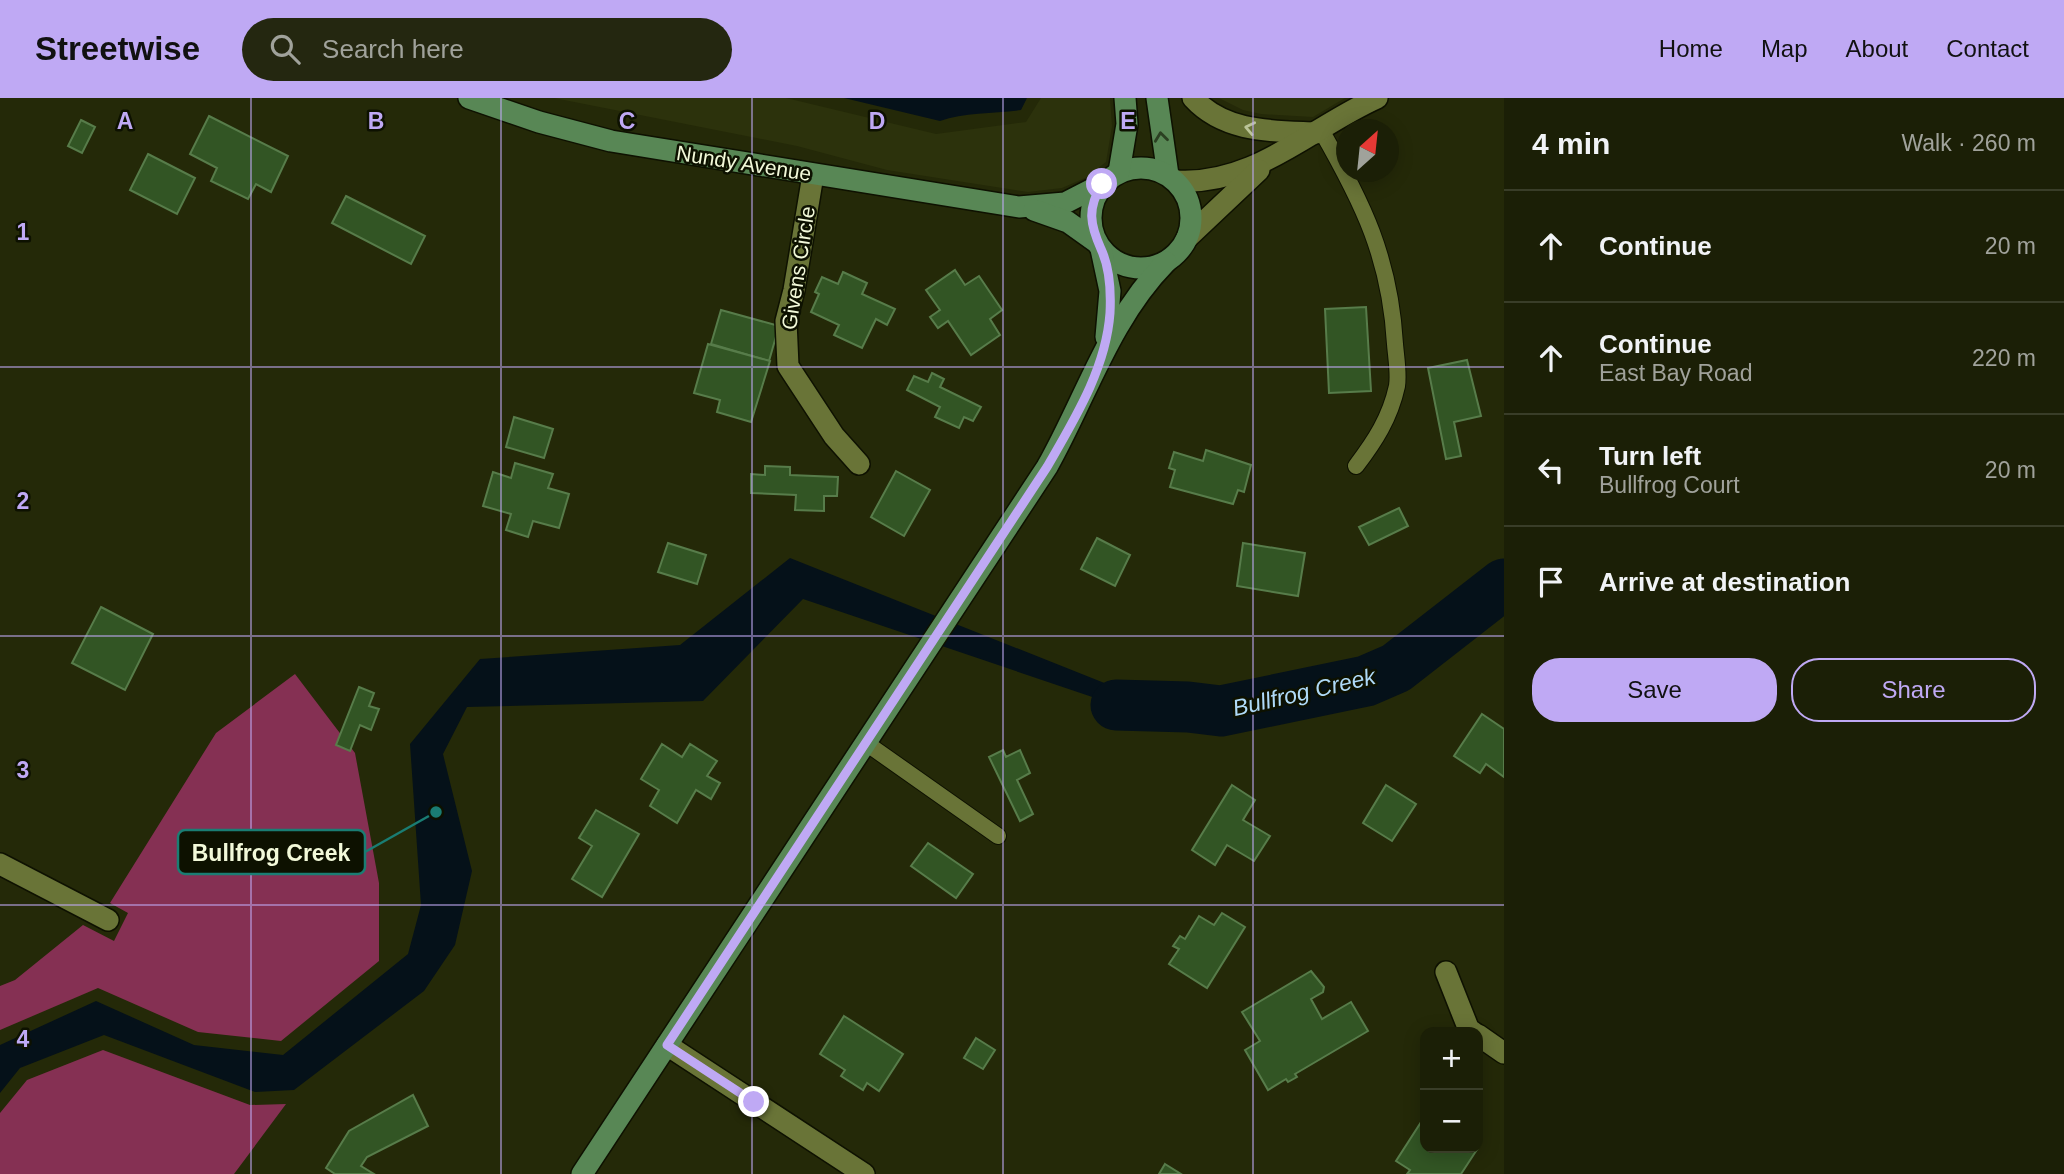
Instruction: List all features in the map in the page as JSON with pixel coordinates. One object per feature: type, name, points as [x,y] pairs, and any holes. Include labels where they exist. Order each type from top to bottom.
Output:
[{"type":"street","name":"Nundy Avenue","points":[[468,98],[611,141],[1025,207],[1068,222],[1099,245]]},
{"type":"street","points":[[1104,350],[1110,291],[1090,212],[1111,178],[1127,124],[1125,98]]},
{"type":"street","points":[[582,1174],[996,545],[1070,426],[1104,350],[1135,297],[1166,262],[1179,252],[1187,239],[1192,224],[1191,208],[1172,178],[1157,98]]},
{"type":"street","points":[[1194,98],[1217,116],[1237,125],[1258,130],[1318,131]]},
{"type":"street","points":[[1111,178],[1146,167],[1172,178],[1207,181],[1269,160],[1377,98]]},
{"type":"street","points":[[1187,239],[1269,160]]},
{"type":"street","name":"Givens Circle","points":[[813,175],[794,290],[786,321],[788,366],[834,436],[859,464]]},
{"type":"street","name":"Nundy Avenue","points":[[1025,207],[1065,203],[1111,178]]},
{"type":"street","points":[[1099,245],[1121,264],[1135,268],[1151,268],[1166,262]]},
{"type":"street","points":[[0,864],[108,920]]},
{"type":"street","points":[[1446,972],[1468,1027]]},
{"type":"street","points":[[1483,1039],[1504,1053]]},
{"type":"street","points":[[667,1045],[864,1174]]},
{"type":"lane","points":[[1318,131],[1370,220],[1383,263],[1394,328],[1397,383],[1387,419],[1376,440],[1356,466]]},
{"type":"lane","points":[[866,743],[999,836]]},
{"type":"shaded area","points":[[554,98],[786,98],[936,134],[1026,122],[1041,98],[1110,98],[1112,126],[1106,162],[1085,178],[1062,188],[1028,192],[887,170],[797,146]]},
{"type":"shaded area","points":[[844,98],[1027,98],[1021,110],[940,121]]},
{"type":"shaded area","points":[[1219,98],[1345,98],[1313,117],[1261,114],[1243,110]]},
{"type":"shaded area","points":[[790,558],[1132,694],[1116,705],[803,599],[703,701],[467,707],[443,754],[472,871],[455,945],[424,991],[294,1090],[255,1092],[104,1035],[20,1068],[0,1093],[0,1045],[96,1001],[194,1045],[283,1055],[408,954],[421,905],[410,744],[480,659],[680,645]]},
{"type":"shaded area","points":[[295,674],[355,753],[379,883],[379,961],[281,1041],[198,1032],[98,988],[0,1030],[0,986],[15,980],[83,925],[114,941],[128,913],[110,903],[216,733]]},
{"type":"shaded area","points":[[103,1050],[250,1105],[286,1104],[234,1174],[0,1174],[0,1113],[27,1080]]},
{"type":"building","points":[[209,116],[288,156],[271,192],[256,184],[248,199],[211,181],[217,168],[190,154]]},
{"type":"building","points":[[81,120],[95,127],[82,153],[68,146]]},
{"type":"building","points":[[148,154],[195,178],[177,214],[130,190]]},
{"type":"building","points":[[346,196],[425,236],[411,264],[332,223]]},
{"type":"building","points":[[955,270],[965,285],[979,276],[1002,310],[990,319],[1000,335],[971,355],[948,321],[938,328],[930,317],[940,310],[926,290]]},
{"type":"building","points":[[843,272],[867,283],[862,294],[895,309],[887,325],[876,319],[862,348],[834,335],[839,325],[811,312],[819,294],[815,292],[822,277],[838,284]]},
{"type":"building","points":[[1366,307],[1371,391],[1329,393],[1325,309]]},
{"type":"building","points":[[721,310],[779,326],[769,361],[711,344]]},
{"type":"building","points":[[708,344],[770,361],[751,422],[717,412],[720,400],[694,393]]},
{"type":"building","points":[[1467,360],[1481,416],[1454,422],[1461,456],[1446,459],[1428,368]]},
{"type":"building","points":[[932,373],[944,379],[940,387],[981,407],[973,421],[964,417],[959,428],[935,417],[940,407],[907,390],[914,376],[928,382]]},
{"type":"building","points":[[514,417],[553,429],[544,458],[506,447]]},
{"type":"building","points":[[1206,450],[1251,465],[1244,492],[1238,490],[1233,504],[1170,487],[1175,470],[1169,468],[1174,452],[1203,461]]},
{"type":"building","points":[[515,463],[553,474],[548,488],[569,494],[559,528],[533,521],[528,537],[506,530],[511,514],[483,506],[493,472],[511,478]]},
{"type":"building","points":[[765,466],[790,467],[790,475],[838,477],[837,496],[824,496],[824,511],[795,510],[796,495],[751,493],[751,474],[765,475]]},
{"type":"building","points":[[896,471],[930,490],[904,536],[871,517]]},
{"type":"building","points":[[1399,508],[1408,526],[1369,545],[1359,527]]},
{"type":"building","points":[[1097,538],[1130,555],[1115,586],[1081,569]]},
{"type":"building","points":[[668,543],[706,555],[697,584],[658,572]]},
{"type":"building","points":[[1243,543],[1305,553],[1298,596],[1237,586]]},
{"type":"building","points":[[101,607],[153,634],[125,690],[72,663]]},
{"type":"building","points":[[359,687],[374,693],[369,706],[379,709],[371,730],[360,725],[350,751],[336,745]]},
{"type":"building","points":[[1482,714],[1504,729],[1504,777],[1486,764],[1480,773],[1454,756]]},
{"type":"building","points":[[662,744],[682,757],[690,744],[717,761],[707,776],[720,783],[711,799],[696,790],[677,823],[650,806],[659,790],[641,779]]},
{"type":"building","points":[[1003,750],[1006,757],[1020,750],[1030,773],[1017,780],[1033,814],[1020,821],[989,757]]},
{"type":"building","points":[[1232,785],[1255,800],[1243,820],[1270,836],[1254,861],[1227,845],[1215,865],[1192,850]]},
{"type":"building","points":[[1386,785],[1416,804],[1392,841],[1363,823]]},
{"type":"building","points":[[596,810],[639,834],[602,897],[572,879],[592,846],[579,838]]},
{"type":"building","points":[[928,843],[973,874],[956,898],[911,866]]},
{"type":"building","points":[[1222,913],[1245,927],[1207,988],[1169,964],[1179,949],[1173,946],[1180,936],[1185,939],[1199,916],[1214,925]]},
{"type":"building","points":[[1311,971],[1324,987],[1323,992],[1311,999],[1322,1019],[1351,1002],[1368,1031],[1295,1074],[1297,1077],[1288,1082],[1286,1079],[1268,1090],[1245,1050],[1260,1041],[1242,1012]]},
{"type":"building","points":[[844,1016],[903,1054],[879,1091],[867,1083],[863,1090],[841,1076],[845,1070],[820,1054]]},
{"type":"building","points":[[976,1038],[995,1050],[983,1069],[964,1058]]},
{"type":"building","points":[[413,1095],[428,1126],[367,1157],[361,1166],[374,1174],[335,1174],[326,1168],[349,1131]]},
{"type":"building","points":[[1420,1124],[1420,1153],[1475,1153],[1461,1174],[1407,1174],[1410,1170],[1396,1161]]},
{"type":"building","points":[[1165,1164],[1181,1174],[1159,1174]]},
{"type":"waterway","name":"Bullfrog Creek","points":[[1116,705],[1188,707],[1221,711],[1366,681],[1396,668],[1504,584]]},
{"type":"place","name":"Bullfrog Creek","points":[[436,812]]},
{"type":"route","points":[[754,1102],[667,1045],[1047,467],[1070,426],[1104,350],[1110,315],[1107,270],[1091,227],[1090,212],[1094,197],[1102,184]]}]
